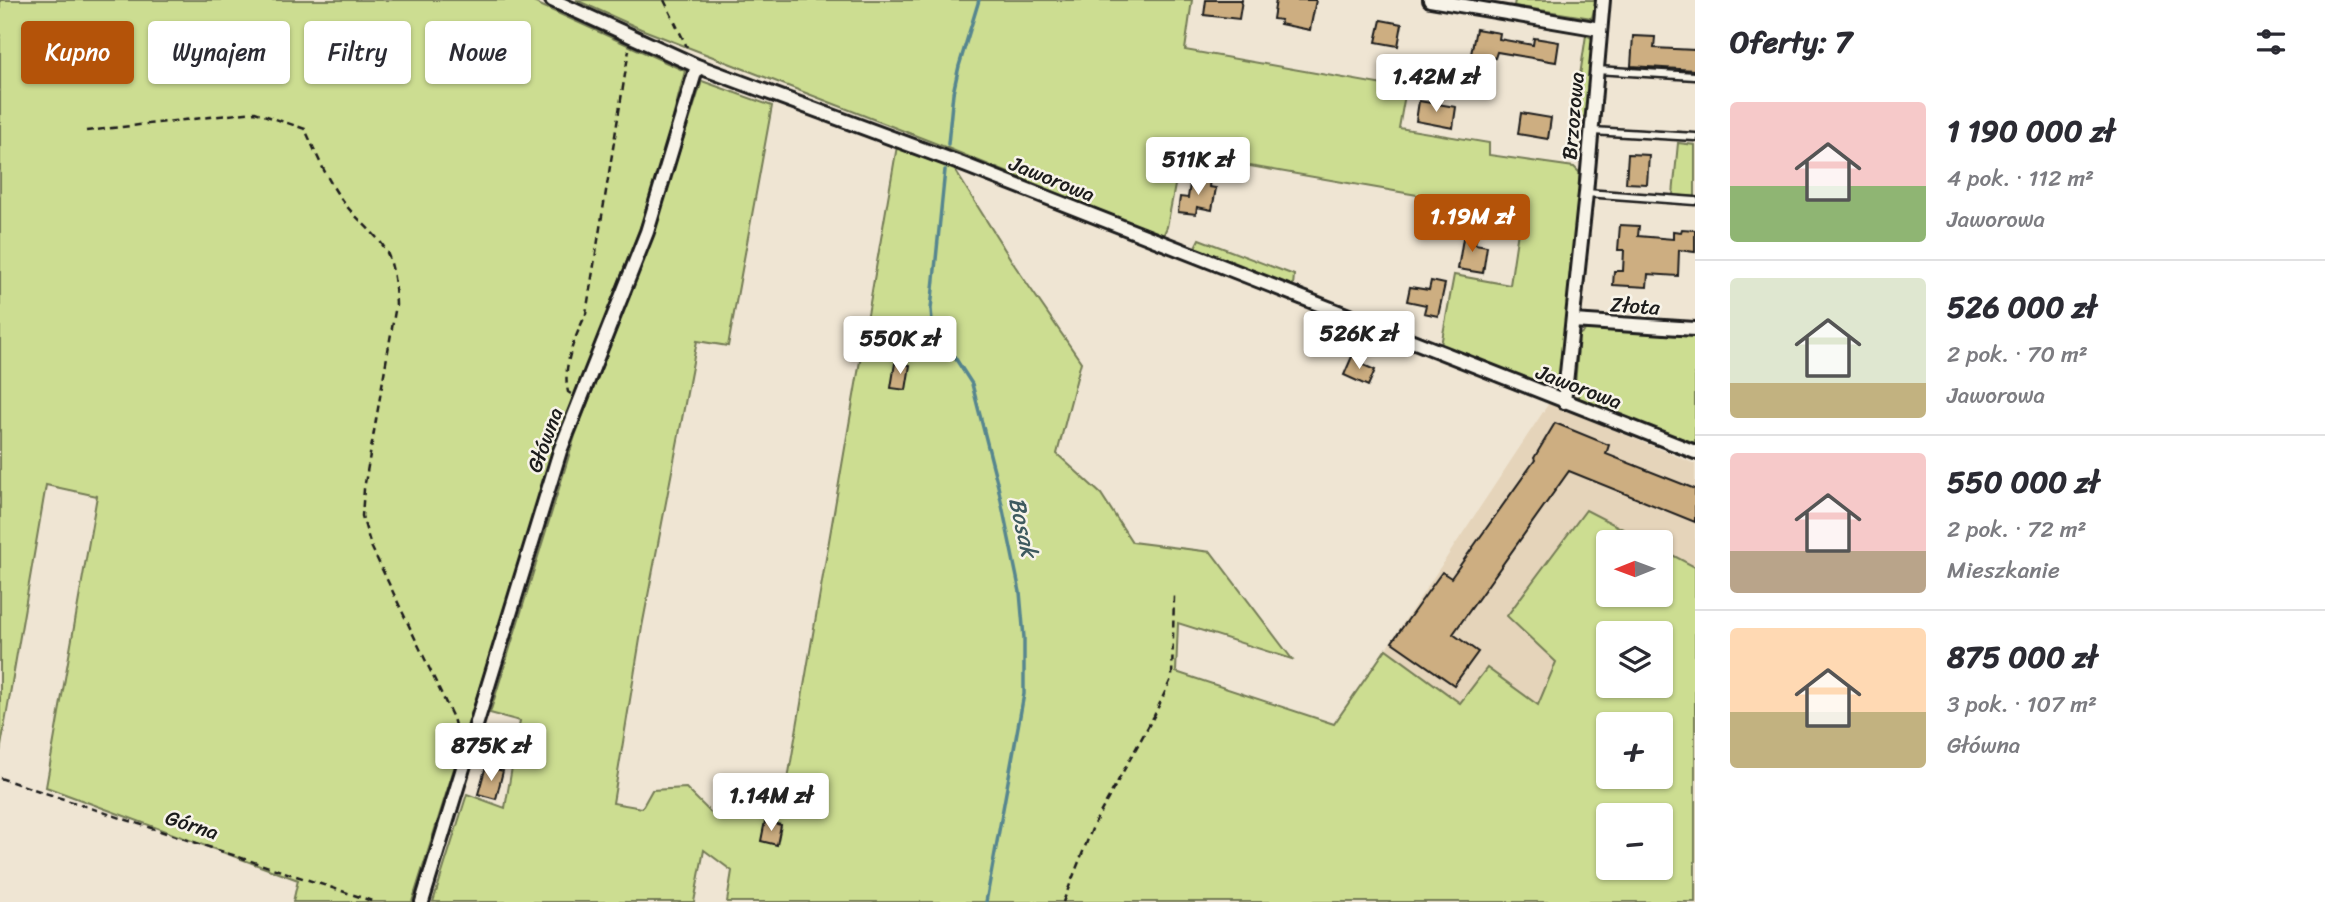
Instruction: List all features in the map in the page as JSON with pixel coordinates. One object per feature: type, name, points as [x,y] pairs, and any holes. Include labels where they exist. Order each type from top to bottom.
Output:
[{"type":"street","name":"Jaworowa","points":[[552,0],[696,66],[974,169],[1695,452]]},
{"type":"street","points":[[1430,0],[1600,29]]},
{"type":"street","name":"Brzozowa","points":[[1564,402],[1603,0]]},
{"type":"street","name":"Główna","points":[[422,902],[560,452],[647,232],[696,66]]},
{"type":"street","name":"Złota","points":[[1573,321],[1695,329]]},
{"type":"lane","points":[[1596,69],[1695,76]]},
{"type":"lane","points":[[1590,131],[1695,137]]},
{"type":"lane","points":[[1586,193],[1695,201]]},
{"type":"path","points":[[664,0],[696,66]]},
{"type":"path","points":[[580,400],[568,392],[566,382],[573,342],[586,314],[631,36]]},
{"type":"path","points":[[86,131],[256,112],[305,130],[336,192],[355,218],[378,239],[387,252],[396,283],[396,305],[364,489],[362,516],[371,546],[453,718],[459,741]]},
{"type":"path","points":[[1063,902],[1094,824],[1154,716],[1172,677],[1174,595]]},
{"type":"path","name":"Górna","points":[[0,778],[375,902]]},
{"type":"shaded area","points":[[1549,403],[1695,464],[1695,567],[1673,555],[1673,530],[1625,530],[1586,510],[1507,616],[1556,662],[1538,705],[1460,703],[1386,649]]},
{"type":"green space","points":[[0,0],[529,0],[685,71],[654,191],[555,448],[412,902],[293,902],[298,880],[46,787],[97,496],[46,485],[0,752]]},
{"type":"green space","points":[[576,0],[1192,0],[1185,50],[1406,89],[1399,128],[1489,143],[1489,155],[1574,167],[1580,173],[1562,376],[1550,387],[1538,385],[1441,345],[1454,275],[1510,285],[1520,218],[1463,203],[1181,154],[1163,236],[945,147],[641,29]]},
{"type":"green space","points":[[1515,0],[1596,0],[1592,18],[1514,6]]},
{"type":"green space","points":[[1586,35],[1594,39],[1587,117],[1574,116]]},
{"type":"green space","points":[[702,81],[772,106],[728,346],[697,341],[642,627],[613,803],[642,808],[652,790],[686,788],[711,813],[739,806],[783,808],[897,146],[953,167],[1015,266],[1081,362],[1057,454],[1101,494],[1132,542],[1211,552],[1292,659],[1178,623],[1176,672],[1334,724],[1386,649],[1460,703],[1487,668],[1538,705],[1556,662],[1507,616],[1586,510],[1625,530],[1596,530],[1596,607],[1673,607],[1673,555],[1695,567],[1695,902],[727,902],[732,871],[704,850],[694,902],[433,902],[467,794],[505,808],[520,721],[490,713],[575,436],[648,248]]},
{"type":"green space","points":[[1678,143],[1695,145],[1695,197],[1673,195]]},
{"type":"green space","points":[[1199,239],[1294,275],[1293,286],[1194,249]]},
{"type":"green space","points":[[1588,328],[1695,334],[1695,443],[1591,407],[1579,398],[1575,386],[1579,335]]},
{"type":"building","points":[[1206,0],[1242,0],[1239,19],[1204,15]]},
{"type":"building","points":[[1276,0],[1316,0],[1310,30],[1280,24],[1281,20],[1273,19]]},
{"type":"building","points":[[1381,20],[1402,24],[1398,46],[1376,42]]},
{"type":"building","points":[[1476,29],[1500,33],[1499,39],[1533,45],[1534,38],[1559,42],[1556,62],[1497,52],[1495,58],[1471,54]]},
{"type":"building","points":[[1633,36],[1655,37],[1654,48],[1695,50],[1695,70],[1631,66]]},
{"type":"building","points":[[1419,101],[1456,107],[1453,128],[1416,121]]},
{"type":"building","points":[[1521,113],[1551,118],[1548,139],[1518,134]]},
{"type":"building","points":[[1628,154],[1649,155],[1647,184],[1626,183]]},
{"type":"building","points":[[1191,177],[1210,179],[1209,187],[1216,188],[1212,210],[1197,207],[1196,214],[1178,212],[1180,197],[1188,198]]},
{"type":"building","points":[[1620,225],[1639,226],[1638,236],[1673,239],[1673,231],[1695,230],[1695,252],[1679,250],[1678,276],[1648,274],[1647,287],[1613,285],[1614,271],[1623,271],[1624,250],[1618,250]]},
{"type":"building","points":[[1464,232],[1477,234],[1475,244],[1487,246],[1483,273],[1458,269]]},
{"type":"building","points":[[1431,281],[1445,284],[1438,316],[1424,313],[1426,305],[1407,301],[1410,287],[1429,290]]},
{"type":"building","points":[[1353,354],[1364,359],[1361,364],[1375,370],[1368,386],[1344,375]]},
{"type":"building","points":[[895,363],[910,365],[906,390],[891,388]]},
{"type":"building","points":[[1555,423],[1609,445],[1606,454],[1695,489],[1695,522],[1569,471],[1453,634],[1478,652],[1454,685],[1392,642],[1442,572],[1451,578],[1535,460]]},
{"type":"building","points":[[486,766],[503,771],[496,799],[478,794]]},
{"type":"building","points":[[765,821],[781,825],[777,845],[761,841]]},
{"type":"waterway","name":"Bosak","points":[[948,144],[953,93],[979,0]]},
{"type":"waterway","name":"Bosak","points":[[945,170],[931,309],[932,322],[972,384],[998,486],[1020,592],[1024,638],[1024,694],[986,902]]}]
